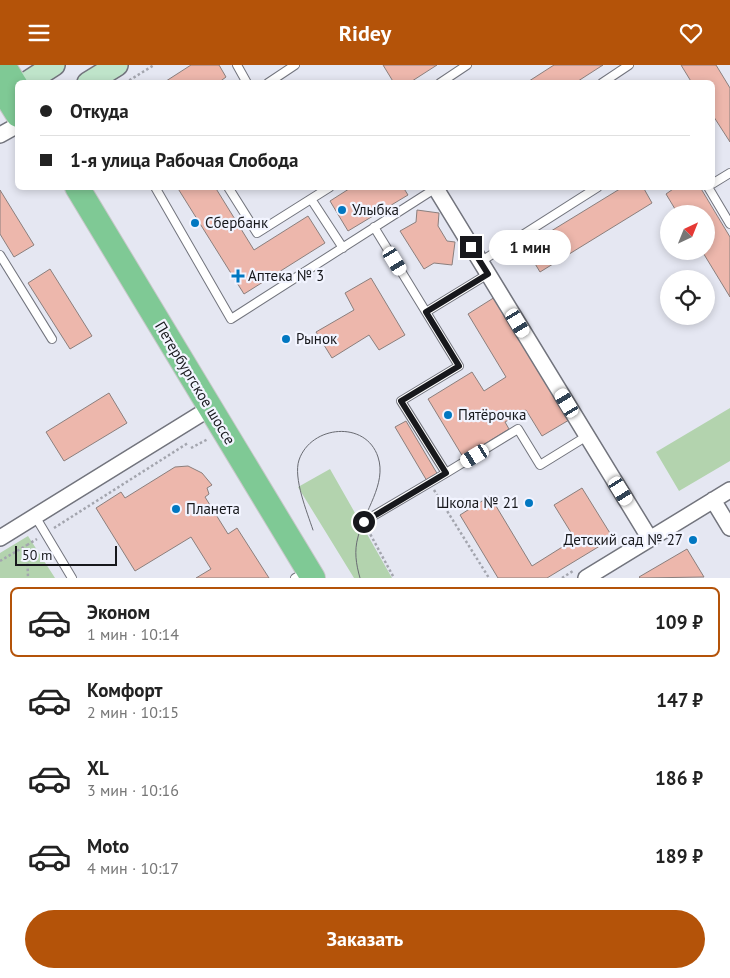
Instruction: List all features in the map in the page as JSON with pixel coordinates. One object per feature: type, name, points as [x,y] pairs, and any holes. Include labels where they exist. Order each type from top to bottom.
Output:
[{"type":"main road","points":[[3,65],[15,98]]},
{"type":"main road","points":[[31,80],[54,65]]},
{"type":"main road","points":[[94,80],[117,65]]},
{"type":"main road","points":[[0,86],[15,101]]},
{"type":"main road","name":"Петербургское шоссе","points":[[63,190],[204,411]]},
{"type":"main road","name":"Петербургское шоссе","points":[[79,190],[204,411],[302,576]]},
{"type":"street","points":[[0,135],[15,107]]},
{"type":"street","points":[[437,190],[650,539]]},
{"type":"street","points":[[0,538],[204,411]]},
{"type":"street","points":[[586,578],[730,490]]},
{"type":"street","points":[[713,501],[730,528]]},
{"type":"lane","points":[[237,65],[245,80]]},
{"type":"lane","points":[[272,80],[295,65]]},
{"type":"lane","points":[[444,80],[467,65]]},
{"type":"lane","points":[[606,80],[629,65]]},
{"type":"lane","points":[[715,182],[730,173]]},
{"type":"lane","points":[[157,190],[231,319],[433,190]]},
{"type":"lane","points":[[230,190],[257,233],[325,190]]},
{"type":"lane","points":[[426,312],[594,190]]},
{"type":"lane","points":[[710,190],[730,224]]},
{"type":"lane","points":[[311,199],[343,248]]},
{"type":"lane","points":[[374,227],[459,366],[401,401],[446,473]]},
{"type":"lane","points":[[0,255],[52,339]]},
{"type":"lane","points":[[364,522],[518,429],[540,465],[587,436]]},
{"type":"lane","points":[[35,516],[72,578]]},
{"type":"path","points":[[130,80],[154,65]]},
{"type":"path","points":[[0,561],[188,443]]},
{"type":"path","points":[[431,482],[489,578]]},
{"type":"path","points":[[364,522],[394,578]]},
{"type":"path","points":[[27,545],[28,578]]},
{"type":"green space","points":[[730,408],[730,461],[679,491],[656,452]]},
{"type":"green space","points":[[330,469],[392,578],[354,578],[298,487]]},
{"type":"green space","points":[[28,536],[55,578],[0,578],[0,553]]},
{"type":"building","points":[[191,65],[219,65],[226,77],[222,80],[168,80]]},
{"type":"building","points":[[383,65],[437,65],[414,80],[392,80]]},
{"type":"building","points":[[554,65],[603,65],[580,80],[531,80]]},
{"type":"building","points":[[681,65],[716,65],[730,88],[730,142],[715,119],[715,80],[690,80]]},
{"type":"building","points":[[0,190],[34,245],[14,257],[0,234]]},
{"type":"building","points":[[179,190],[217,190],[254,250],[308,216],[325,243],[244,294]]},
{"type":"building","points":[[347,190],[405,190],[408,195],[348,231],[330,201]]},
{"type":"building","points":[[618,190],[645,190],[652,203],[540,272],[525,247]]},
{"type":"building","points":[[672,190],[702,190],[711,205],[673,205],[666,194]]},
{"type":"building","points":[[417,210],[439,213],[438,226],[447,241],[455,242],[452,265],[434,263],[424,269],[400,231],[416,222]]},
{"type":"building","points":[[715,212],[730,237],[730,297],[707,260],[715,260]]},
{"type":"building","points":[[50,269],[92,336],[70,349],[28,283]]},
{"type":"building","points":[[371,278],[405,335],[379,350],[369,335],[332,358],[316,332],[354,310],[345,293]]},
{"type":"building","points":[[495,297],[569,420],[542,436],[526,410],[505,422],[509,429],[463,457],[428,399],[472,372],[484,391],[506,377],[468,314]]},
{"type":"building","points":[[109,393],[127,423],[64,461],[46,432]]},
{"type":"building","points":[[406,421],[438,475],[427,481],[395,427]]},
{"type":"building","points":[[188,466],[202,473],[212,485],[207,488],[209,494],[205,497],[228,534],[237,528],[269,578],[196,578],[211,569],[191,537],[135,571],[96,508],[121,492],[125,498],[175,467]]},
{"type":"building","points":[[582,488],[613,538],[547,578],[498,578],[460,515],[490,496],[532,566],[575,539],[554,505]]},
{"type":"building","points":[[687,549],[704,577],[639,577]]},
{"type":"tram line","points":[[313,530],[304,505],[298,476],[299,460],[305,448],[326,434],[338,431],[351,432],[362,437],[372,445],[378,457],[380,477],[361,527],[356,547],[357,568],[360,578]]},
{"type":"place","name":"Улыбка","points":[[342,210]]},
{"type":"place","name":"Сбербанк","points":[[195,223]]},
{"type":"place","name":"Аптека № 3","points":[[238,276]]},
{"type":"place","name":"Рынок","points":[[286,339]]},
{"type":"place","name":"Пятёрочка","points":[[448,415]]},
{"type":"place","name":"Школа № 21","points":[[529,503]]},
{"type":"place","name":"Планета","points":[[176,509]]},
{"type":"place","name":"Детский сад № 27","points":[[693,540]]},
{"type":"route","points":[[364,522],[446,473],[401,401],[459,366],[426,312],[488,274],[471,247]]}]
